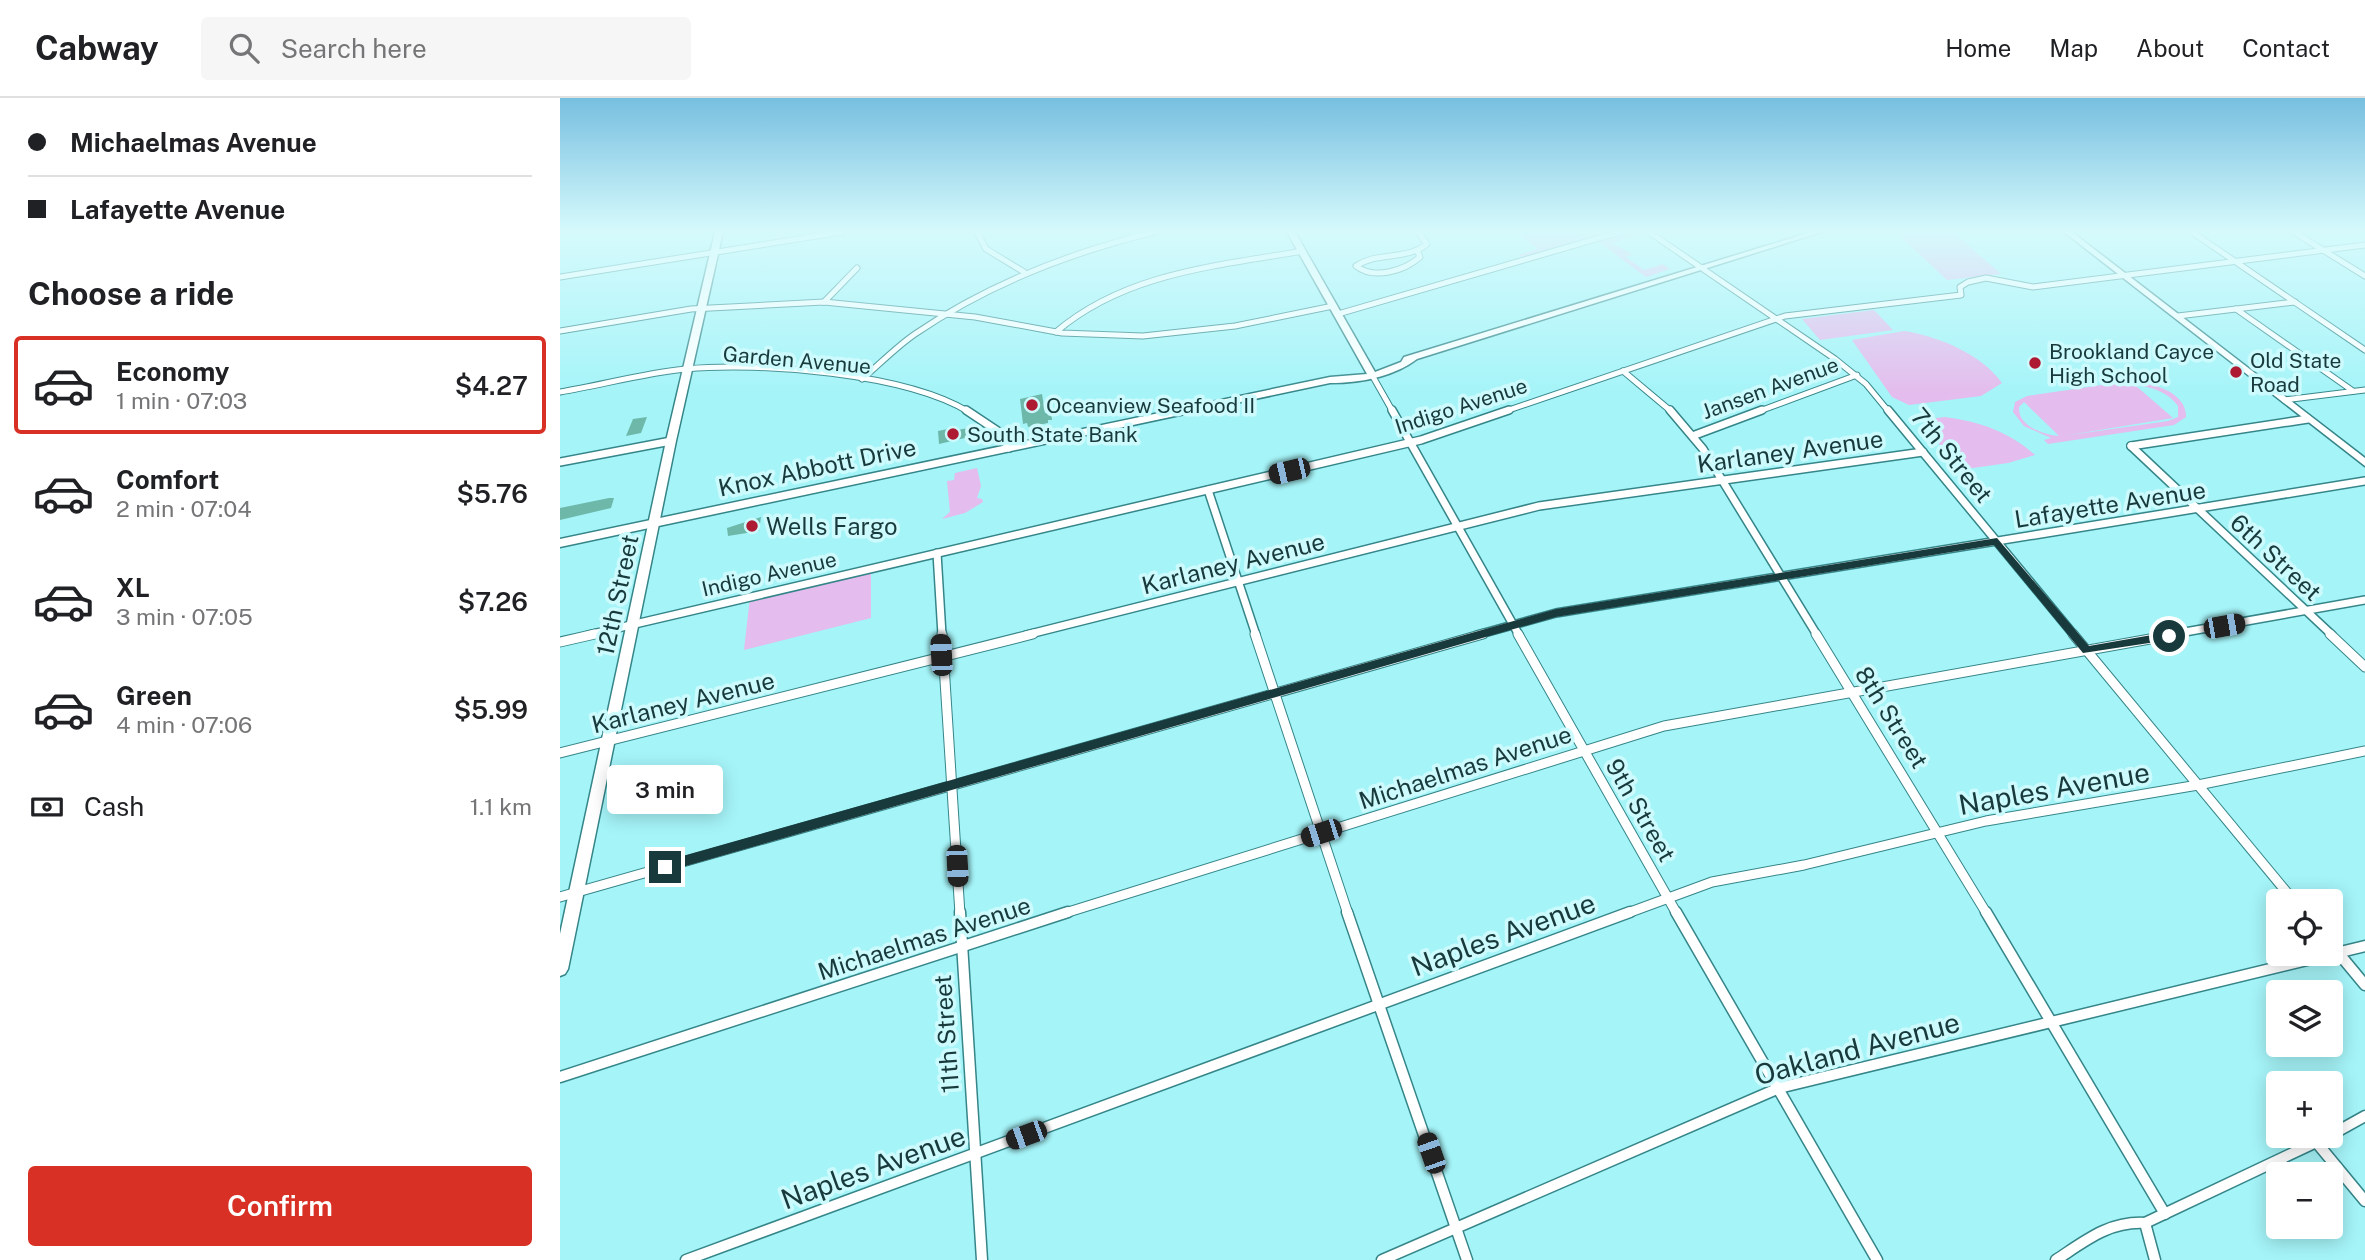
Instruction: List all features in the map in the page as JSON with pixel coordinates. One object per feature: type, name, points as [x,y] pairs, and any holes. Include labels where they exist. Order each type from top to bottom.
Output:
[{"type":"main road","name":"12th Street","points":[[560,969],[671,440],[708,286]]},
{"type":"main road","name":"9th Street","points":[[1323,286],[1370,371]]},
{"type":"main road","name":"Knox Abbott Drive","points":[[560,543],[1330,380],[1345,381],[1370,371],[1402,366],[1413,358],[1644,286]]},
{"type":"main road","points":[[2139,286],[2365,463]]},
{"type":"street","points":[[824,302],[840,286]]},
{"type":"street","points":[[862,379],[904,342],[971,297],[994,286]]},
{"type":"street","points":[[1056,332],[1097,302],[1140,286]]},
{"type":"street","points":[[560,331],[703,307],[824,302],[946,314],[1056,332],[1103,336],[1186,333],[1336,310],[1423,286]]},
{"type":"street","name":"7th Street","points":[[1730,286],[1857,375],[2284,889]]},
{"type":"street","name":"Indigo Avenue","points":[[560,642],[1411,443],[1776,318],[1824,309],[1893,305],[1932,297],[1961,295],[1961,286]]},
{"type":"street","points":[[2272,286],[2365,351]]},
{"type":"street","points":[[2178,316],[2295,302]]},
{"type":"street","points":[[2236,309],[2353,391]]},
{"type":"street","name":"Garden Avenue","points":[[560,392],[687,369],[773,370],[862,379],[931,395],[964,408],[1007,439],[1009,448]]},
{"type":"street","name":"9th Street","points":[[1370,371],[1877,1260]]},
{"type":"street","name":"8th Street","points":[[1623,371],[1671,409],[1695,435],[1939,832],[2165,1214]]},
{"type":"street","name":"Jansen Avenue","points":[[1695,435],[1857,375]]},
{"type":"street","points":[[2284,400],[2365,390]]},
{"type":"street","name":"6th Street","points":[[2308,419],[2131,446],[2365,667]]},
{"type":"street","points":[[560,462],[671,440]]},
{"type":"street","name":"Karlaney Avenue","points":[[560,753],[941,655],[1549,505],[1923,452]]},
{"type":"street","name":"Lafayette Avenue","points":[[560,897],[1570,610],[2365,481]]},
{"type":"street","points":[[1208,490],[1321,833],[1467,1260]]},
{"type":"street","name":"11th Street","points":[[937,553],[941,655],[953,786],[982,1260]]},
{"type":"street","name":"Michaelmas Avenue","points":[[560,1077],[962,946],[1664,726],[2365,600]]},
{"type":"street","name":"Naples Avenue","points":[[686,1260],[1712,882],[1804,865],[1986,821],[2197,785],[2365,751]]},
{"type":"street","name":"Oakland Avenue","points":[[2343,947],[2365,946]]},
{"type":"street","points":[[2343,959],[2365,985]]},
{"type":"street","name":"Oakland Avenue","points":[[1382,1260],[1779,1088],[2266,965]]},
{"type":"street","points":[[2343,1128],[2365,1116]]},
{"type":"street","points":[[2056,1260],[2110,1225],[2129,1221],[2145,1223],[2306,1148]]},
{"type":"street","points":[[2321,1148],[2365,1201]]},
{"type":"street","points":[[2145,1223],[2155,1260]]},
{"type":"shaded area","points":[[1874,310],[1893,330],[1820,340],[1802,319]]},
{"type":"shaded area","points":[[1904,331],[1931,337],[1958,348],[1983,363],[2002,383],[1981,396],[1909,405],[1892,397],[1852,340]]},
{"type":"shaded area","points":[[2137,382],[2174,394],[2185,408],[2186,417],[2174,425],[2048,444],[2044,440],[2051,438],[2024,426],[2013,412],[2015,402],[2027,396]],"holes":[[[2135,385],[2153,389],[2169,397],[2178,406],[2178,417],[2168,421],[2063,436],[2173,418]],[[2024,402],[2058,435],[2058,436],[2038,431],[2027,424],[2022,419],[2019,407]]]},
{"type":"shaded area","points":[[1945,417],[1993,429],[2035,455],[2008,463],[1966,469],[1957,466],[1929,432],[1926,419]]},
{"type":"shaded area","points":[[977,468],[981,486],[977,498],[983,502],[965,513],[942,519],[950,512],[947,481],[954,480],[955,473]]},
{"type":"shaded area","points":[[871,569],[871,618],[744,650],[750,597]]},
{"type":"building","name":"Oceanview Seafood II","points":[[1042,394],[1045,413],[1051,412],[1052,420],[1028,427],[1027,423],[1023,424],[1020,399]]},
{"type":"building","points":[[647,417],[641,433],[626,436],[633,419]]},
{"type":"building","name":"South State Bank","points":[[957,427],[958,430],[968,428],[969,437],[939,444],[938,431]]},
{"type":"building","points":[[614,498],[611,508],[560,520],[560,508]]},
{"type":"building","name":"Wells Fargo","points":[[761,517],[759,531],[728,536],[727,528]]},
{"type":"place","name":"Brookland Cayce High School","points":[[2035,363]]},
{"type":"place","name":"Old State Road","points":[[2236,372]]},
{"type":"place","name":"Oceanview Seafood II","points":[[1032,405]]},
{"type":"place","name":"South State Bank","points":[[953,434]]},
{"type":"place","name":"Wells Fargo","points":[[752,526]]},
{"type":"route","points":[[665,867],[1556,613],[1997,541],[2087,650],[2169,636]]}]
